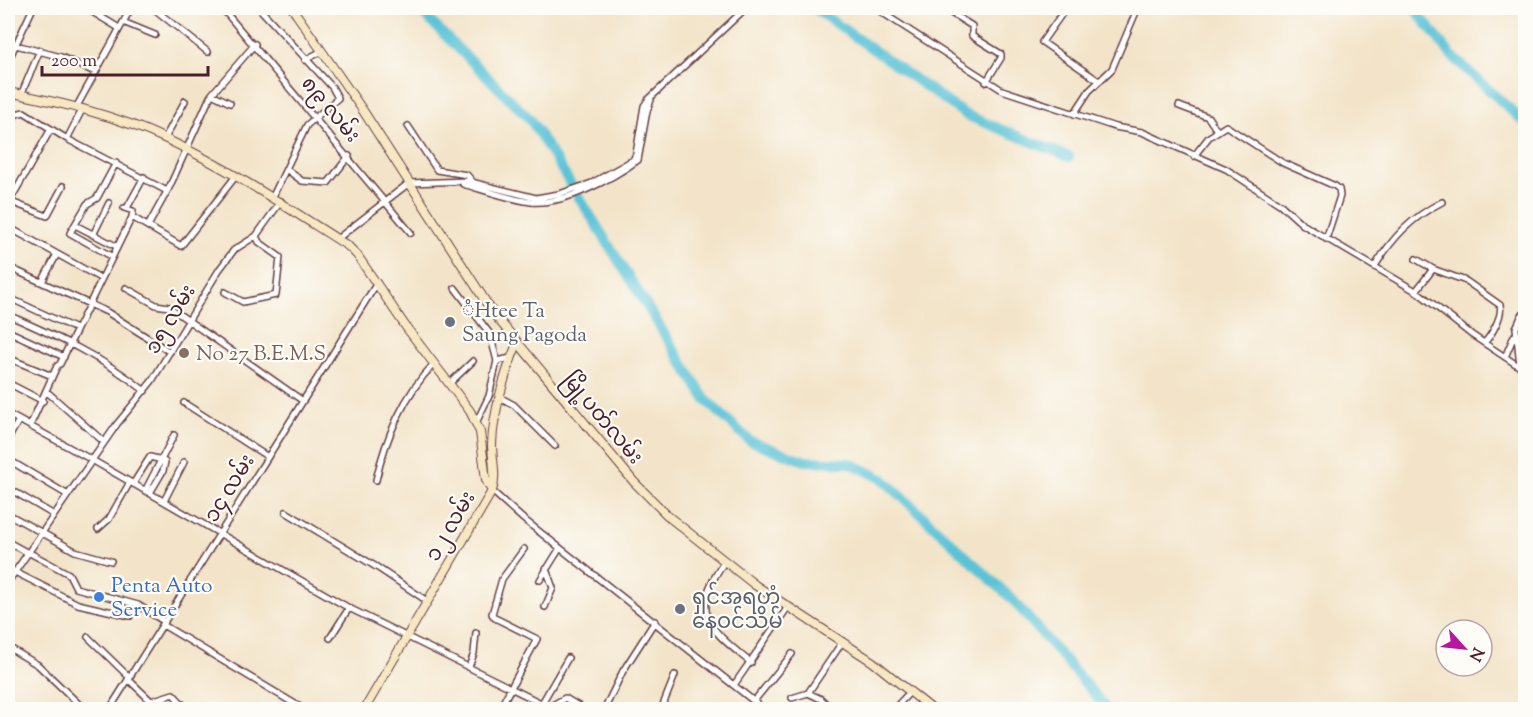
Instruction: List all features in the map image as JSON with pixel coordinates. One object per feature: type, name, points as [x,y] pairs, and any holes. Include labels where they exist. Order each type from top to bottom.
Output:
[{"type":"main road","name":"မြို့ပတ်လမ်း","points":[[292,8],[493,313],[634,482],[669,517],[725,561],[788,607],[843,641],[933,710]]},
{"type":"main road","points":[[8,92],[80,107],[165,138],[277,199],[357,255],[450,383],[476,423],[480,432],[486,480],[492,491]]},
{"type":"main road","name":"၁၂ လမ်း","points":[[364,710],[492,491],[494,481],[492,443],[511,358],[517,344]]},
{"type":"street","points":[[8,62],[33,8]]},
{"type":"street","points":[[86,8],[119,28]]},
{"type":"street","points":[[67,139],[95,72],[131,8]]},
{"type":"street","points":[[153,8],[208,52]]},
{"type":"street","name":"၈၉ လမ်း","points":[[222,8],[316,116],[411,233]]},
{"type":"street","points":[[259,8],[305,60],[322,51]]},
{"type":"street","points":[[459,182],[530,201],[570,193],[593,184],[638,160],[647,111],[653,96],[746,8]]},
{"type":"street","points":[[875,8],[961,62],[986,82],[1002,90],[1074,114],[1142,132],[1232,172],[1326,239],[1416,291],[1484,343],[1523,367]]},
{"type":"street","points":[[943,8],[972,26],[972,36],[1000,54],[996,68],[986,82]]},
{"type":"street","points":[[1066,8],[1042,42],[1099,81]]},
{"type":"street","points":[[1074,114],[1099,81],[1112,69],[1136,12]]},
{"type":"street","points":[[123,22],[155,35]]},
{"type":"street","points":[[148,226],[167,191],[212,94],[255,44]]},
{"type":"street","points":[[16,45],[40,50],[95,72]]},
{"type":"street","points":[[21,94],[40,50]]},
{"type":"street","name":"၁၅ လမ်း","points":[[8,582],[12,572],[28,553],[104,442],[145,391],[234,250],[256,236],[277,199],[299,136],[316,116],[338,98],[305,60]]},
{"type":"street","points":[[212,94],[230,103]]},
{"type":"street","points":[[165,138],[185,101]]},
{"type":"street","points":[[1179,106],[1208,117],[1216,129]]},
{"type":"street","points":[[8,127],[20,111],[67,139],[144,177],[167,191]]},
{"type":"street","points":[[408,126],[437,170],[467,174],[473,182]]},
{"type":"street","points":[[1194,156],[1216,129],[1226,126],[1283,163],[1339,189],[1340,196],[1326,239]]},
{"type":"street","points":[[51,129],[8,202],[44,217],[50,214],[63,186]]},
{"type":"street","points":[[286,169],[302,181],[328,183],[349,156]]},
{"type":"street","points":[[111,256],[70,233],[87,204],[97,198],[116,163]]},
{"type":"street","points":[[132,217],[182,246],[236,176]]},
{"type":"street","points":[[30,426],[43,401],[52,376],[64,357],[100,278],[132,217],[133,211],[125,208],[144,177]]},
{"type":"street","points":[[337,239],[387,203],[409,183],[473,182],[536,198],[570,193]]},
{"type":"street","points":[[93,235],[109,202]]},
{"type":"street","points":[[1375,266],[1389,244],[1405,226],[1420,213],[1442,202]]},
{"type":"street","points":[[75,225],[116,246]]},
{"type":"street","points":[[8,228],[100,278]]},
{"type":"street","points":[[225,292],[243,302],[276,295],[280,257],[259,242],[256,236]]},
{"type":"street","points":[[42,282],[57,254]]},
{"type":"street","points":[[1416,259],[1433,269],[1466,281],[1500,304],[1502,310],[1489,338],[1484,343]]},
{"type":"street","points":[[8,267],[107,312],[170,352]]},
{"type":"street","points":[[1416,291],[1433,269]]},
{"type":"street","name":"၁၄ လမ်း","points":[[110,710],[377,283]]},
{"type":"street","points":[[126,288],[156,305],[169,307],[303,401]]},
{"type":"street","points":[[455,288],[490,334],[496,361],[486,405],[476,423]]},
{"type":"street","points":[[16,302],[76,329]]},
{"type":"street","points":[[8,315],[69,343],[117,370],[145,391]]},
{"type":"street","points":[[1505,357],[1522,315]]},
{"type":"street","points":[[1516,328],[1523,367]]},
{"type":"street","points":[[8,331],[64,357]]},
{"type":"street","points":[[8,358],[52,376]]},
{"type":"street","points":[[496,361],[511,358]]},
{"type":"street","points":[[450,383],[473,361]]},
{"type":"street","points":[[376,480],[383,447],[422,376],[434,364]]},
{"type":"street","points":[[8,383],[43,401]]},
{"type":"street","points":[[46,391],[104,442]]},
{"type":"street","points":[[501,398],[514,405],[555,446]]},
{"type":"street","points":[[184,403],[268,457]]},
{"type":"street","points":[[8,414],[405,638],[512,686],[549,707],[565,698],[585,710]]},
{"type":"street","points":[[8,439],[19,420]]},
{"type":"street","points":[[147,492],[174,435]]},
{"type":"street","points":[[98,529],[109,519],[150,457],[162,460],[165,462],[164,471],[147,492]]},
{"type":"street","points":[[164,501],[184,462]]},
{"type":"street","points":[[14,463],[68,495]]},
{"type":"street","points":[[164,471],[176,479]]},
{"type":"street","points":[[8,488],[54,515]]},
{"type":"street","points":[[492,491],[560,548],[656,621],[765,710]]},
{"type":"street","points":[[286,512],[427,601]]},
{"type":"street","points":[[8,514],[75,551],[111,561]]},
{"type":"street","points":[[8,542],[69,574],[76,588],[138,605],[295,707],[305,710]]},
{"type":"street","points":[[540,580],[560,548]]},
{"type":"street","points":[[499,710],[537,639],[495,618],[492,614],[502,579],[524,549]]},
{"type":"street","points":[[725,561],[714,580],[706,603],[707,621],[717,635],[751,663]]},
{"type":"street","points":[[545,607],[554,588],[546,568]]},
{"type":"street","points":[[12,572],[78,604],[130,616]]},
{"type":"street","points":[[734,685],[788,607]]},
{"type":"street","points":[[330,638],[349,608]]},
{"type":"street","points":[[604,710],[623,671],[656,621]]},
{"type":"street","points":[[469,667],[474,653],[476,633]]},
{"type":"street","points":[[88,637],[151,701],[173,693],[188,710]]},
{"type":"street","points":[[792,698],[808,693],[843,641]]},
{"type":"street","points":[[8,647],[38,665],[85,710]]},
{"type":"street","points":[[754,701],[792,654]]},
{"type":"street","points":[[542,703],[568,658]]},
{"type":"street","points":[[661,710],[675,675]]},
{"type":"street","points":[[893,710],[910,692]]},
{"type":"street","points":[[808,693],[821,699],[833,710]]},
{"type":"waterway","points":[[417,8],[530,119],[705,399],[750,441],[805,461],[850,463],[883,479],[1011,598],[1108,710]]},
{"type":"waterway","points":[[814,8],[966,115],[1069,157]]},
{"type":"waterway","points":[[1414,8],[1451,55],[1526,124]]},
{"type":"place","name":"ံHtee Ta Saung Pagoda","points":[[450,322]]},
{"type":"place","name":"No 27 B.E.M.S","points":[[184,353]]},
{"type":"place","name":"Penta Auto Service","points":[[99,597]]},
{"type":"place","name":"ရှင်အရဟံ နေဝင်သိမ်","points":[[680,609]]}]
